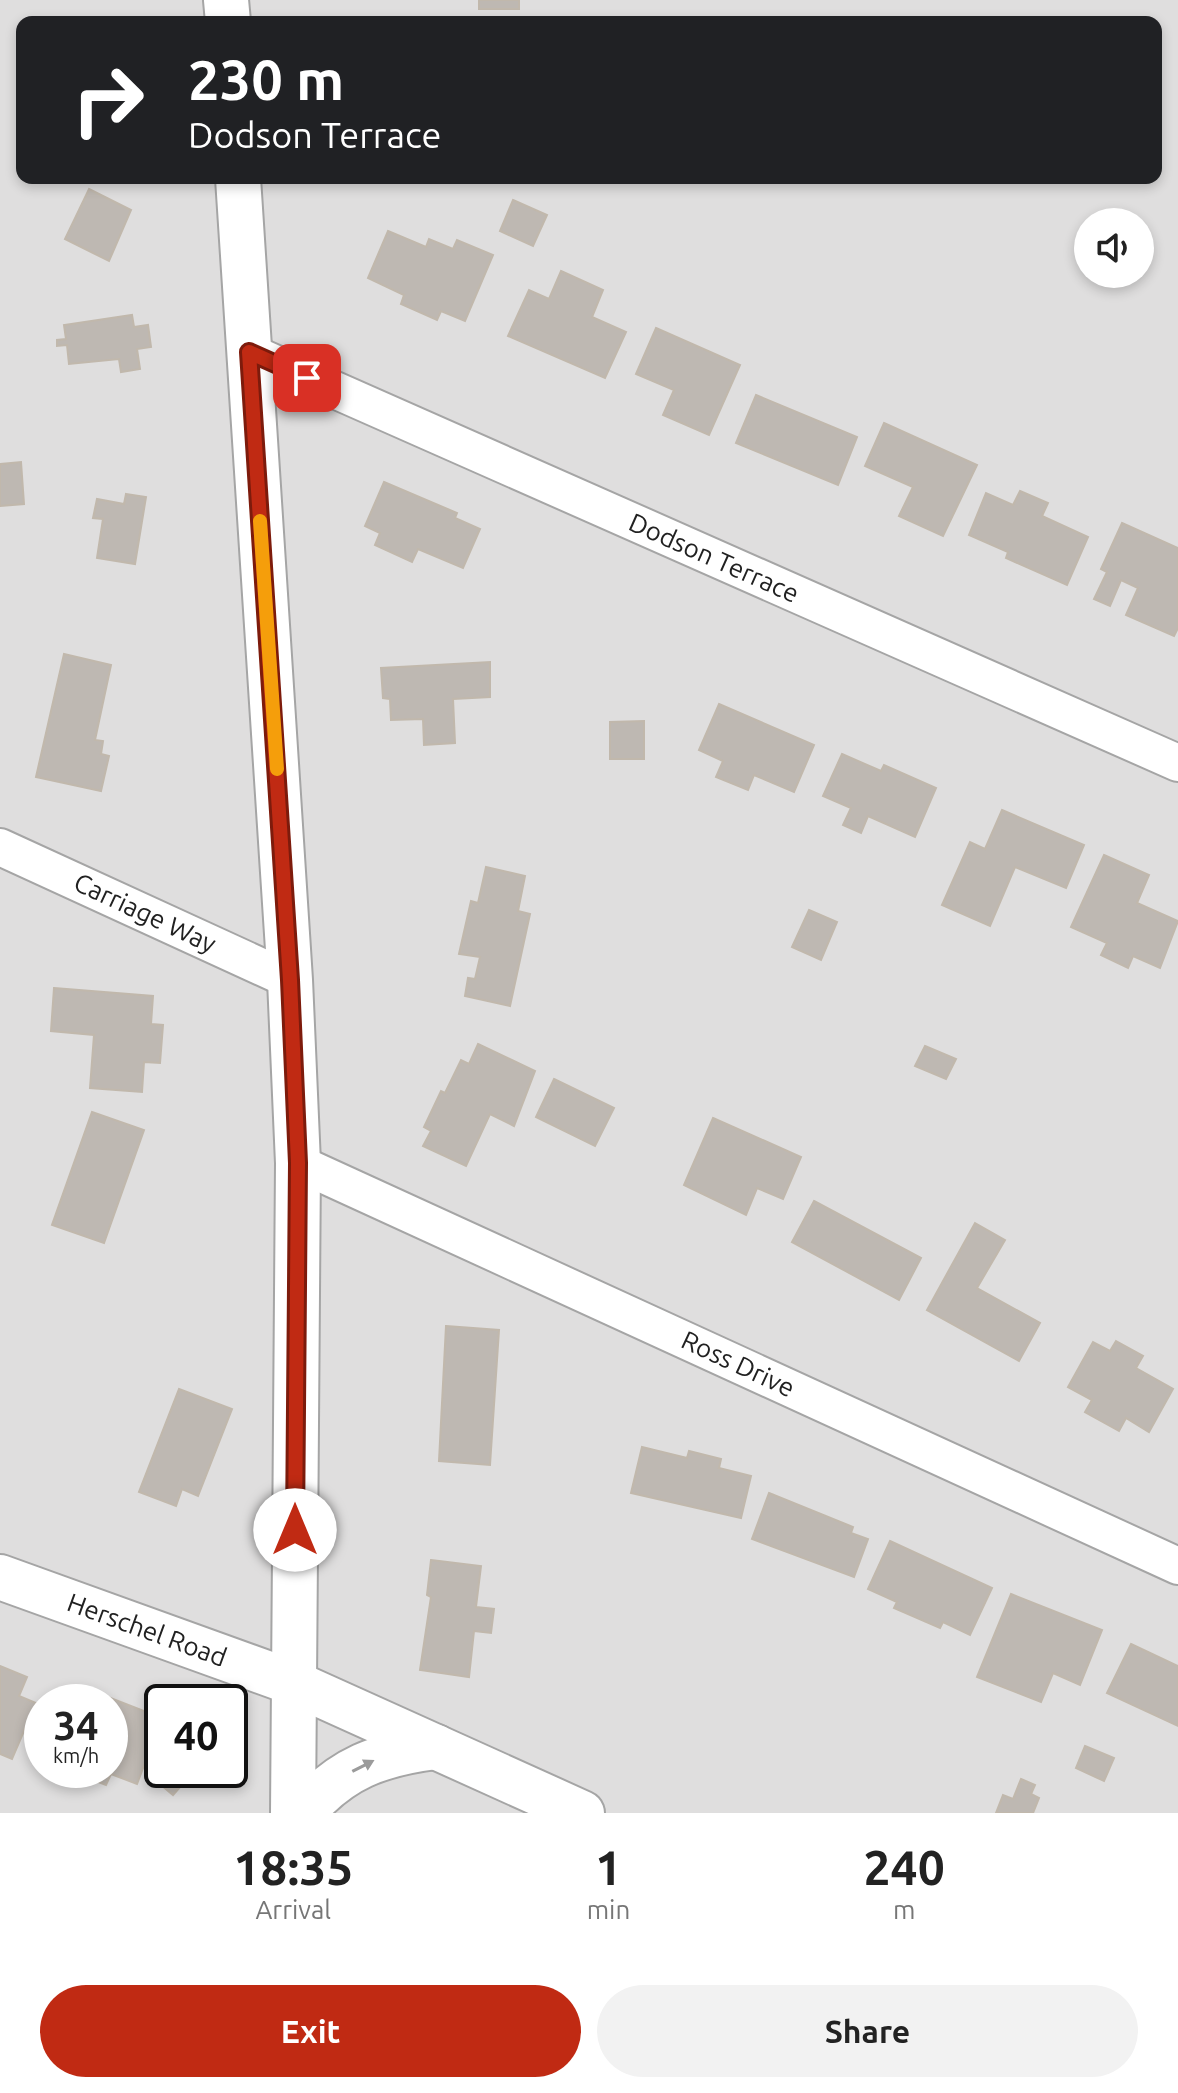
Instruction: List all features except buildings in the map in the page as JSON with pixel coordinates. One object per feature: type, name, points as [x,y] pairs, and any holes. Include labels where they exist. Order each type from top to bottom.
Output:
[{"type":"street","points":[[238,184],[290,980],[298,1163],[293,1813]]},
{"type":"street","name":"Dodson Terrace","points":[[249,352],[1178,763]]},
{"type":"street","name":"Carriage Way","points":[[0,847],[290,980]]},
{"type":"street","name":"Ross Drive","points":[[298,1163],[1178,1566]]},
{"type":"street","name":"Herschel Road","points":[[0,1577],[294,1683],[582,1813]]},
{"type":"street","points":[[303,1813],[317,1795],[355,1768],[391,1752],[436,1747]]},
{"type":"shaded area","points":[[0,0],[1178,0],[1178,1813],[0,1813]]},
{"type":"slow traffic","points":[[260,521],[277,769]]},
{"type":"route","points":[[295,1530],[298,1163],[290,980],[249,352],[307,378]]}]
